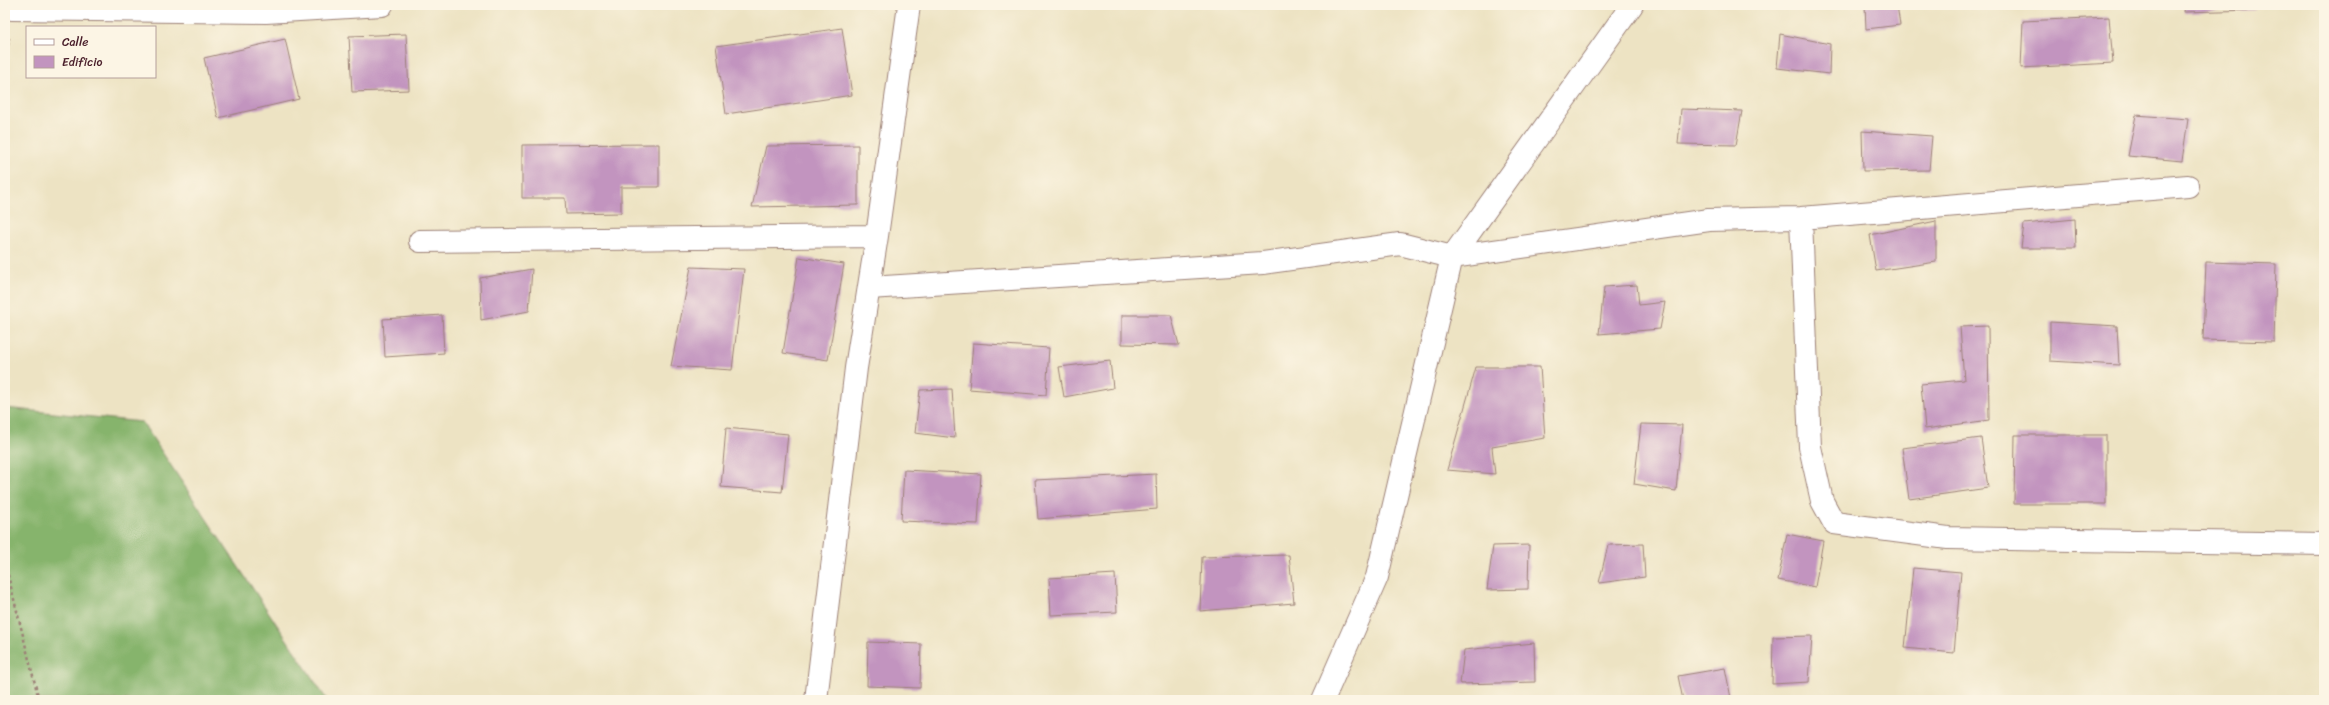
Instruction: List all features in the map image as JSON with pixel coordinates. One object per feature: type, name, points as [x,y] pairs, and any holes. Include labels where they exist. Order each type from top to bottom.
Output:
[{"type":"street","points":[[12,9],[266,12],[382,5]]},
{"type":"street","points":[[816,700],[856,368],[877,236],[909,5]]},
{"type":"street","points":[[1323,700],[1377,578],[1452,257],[1632,5]]},
{"type":"street","points":[[869,288],[1263,264],[1400,244],[1452,257],[1709,220],[1801,218],[2188,186]]},
{"type":"street","points":[[1801,218],[1810,447],[1822,501],[1834,523],[1948,538],[2324,544]]},
{"type":"street","points":[[420,241],[877,236]]},
{"type":"path","points":[[5,563],[39,700]]},
{"type":"green space","points":[[5,408],[142,422],[327,700],[5,700]]},
{"type":"building","points":[[1865,5],[1897,5],[1900,25],[1866,29]]},
{"type":"building","points":[[2185,5],[2254,5],[2254,10],[2184,12]]},
{"type":"building","points":[[2109,17],[2113,63],[2021,68],[2023,21]]},
{"type":"building","points":[[842,28],[852,95],[726,114],[716,46]]},
{"type":"building","points":[[406,34],[409,90],[352,92],[349,36]]},
{"type":"building","points":[[1780,34],[1830,44],[1829,74],[1777,68]]},
{"type":"building","points":[[285,39],[299,99],[218,118],[204,58]]},
{"type":"building","points":[[1681,109],[1742,111],[1736,145],[1678,144]]},
{"type":"building","points":[[2136,115],[2188,119],[2182,161],[2128,156]]},
{"type":"building","points":[[1862,131],[1932,136],[1929,170],[1863,171]]},
{"type":"building","points":[[659,144],[659,187],[621,187],[621,213],[566,214],[565,198],[522,198],[522,145]]},
{"type":"building","points":[[858,145],[858,205],[752,207],[766,146]]},
{"type":"building","points":[[2075,219],[2076,248],[2021,248],[2024,224]]},
{"type":"building","points":[[1936,221],[1936,262],[1876,271],[1870,235]]},
{"type":"building","points":[[799,257],[844,264],[828,360],[783,353]]},
{"type":"building","points":[[2206,262],[2276,264],[2274,342],[2203,340]]},
{"type":"building","points":[[691,267],[744,269],[732,370],[671,366]]},
{"type":"building","points":[[532,269],[529,311],[481,320],[480,278]]},
{"type":"building","points":[[1637,285],[1639,305],[1665,302],[1660,329],[1599,334],[1604,287]]},
{"type":"building","points":[[442,315],[444,353],[385,357],[383,319]]},
{"type":"building","points":[[1122,315],[1171,315],[1179,345],[1122,344]]},
{"type":"building","points":[[2050,322],[2117,326],[2119,365],[2050,361]]},
{"type":"building","points":[[1988,326],[1989,420],[1925,429],[1921,384],[1964,380],[1960,327]]},
{"type":"building","points":[[973,343],[1049,348],[1046,395],[969,389]]},
{"type":"building","points":[[1110,361],[1113,388],[1064,397],[1059,367]]},
{"type":"building","points":[[1476,367],[1540,367],[1545,438],[1492,447],[1495,474],[1447,470]]},
{"type":"building","points":[[952,389],[955,438],[915,433],[920,390]]},
{"type":"building","points":[[1641,424],[1682,425],[1676,491],[1634,484]]},
{"type":"building","points":[[726,428],[788,434],[782,492],[721,487]]},
{"type":"building","points":[[2015,435],[2106,435],[2106,504],[2014,504]]},
{"type":"building","points":[[1981,438],[1988,488],[1909,499],[1902,448]]},
{"type":"building","points":[[904,470],[981,474],[978,524],[901,521]]},
{"type":"building","points":[[1156,474],[1157,509],[1038,519],[1035,480]]},
{"type":"building","points":[[1787,534],[1823,541],[1815,587],[1778,580]]},
{"type":"building","points":[[1643,544],[1645,577],[1599,583],[1608,545]]},
{"type":"building","points":[[1529,545],[1528,589],[1487,590],[1493,546]]},
{"type":"building","points":[[1289,555],[1294,603],[1200,611],[1202,557]]},
{"type":"building","points":[[1913,568],[1961,572],[1954,653],[1905,648]]},
{"type":"building","points":[[1115,574],[1117,612],[1051,615],[1049,578]]},
{"type":"building","points":[[1812,636],[1809,682],[1772,684],[1773,637]]},
{"type":"building","points":[[868,642],[921,644],[920,688],[867,686]]},
{"type":"building","points":[[1534,643],[1535,682],[1460,684],[1464,650]]},
{"type":"building","points":[[1725,668],[1731,698],[1683,700],[1678,676]]}]
